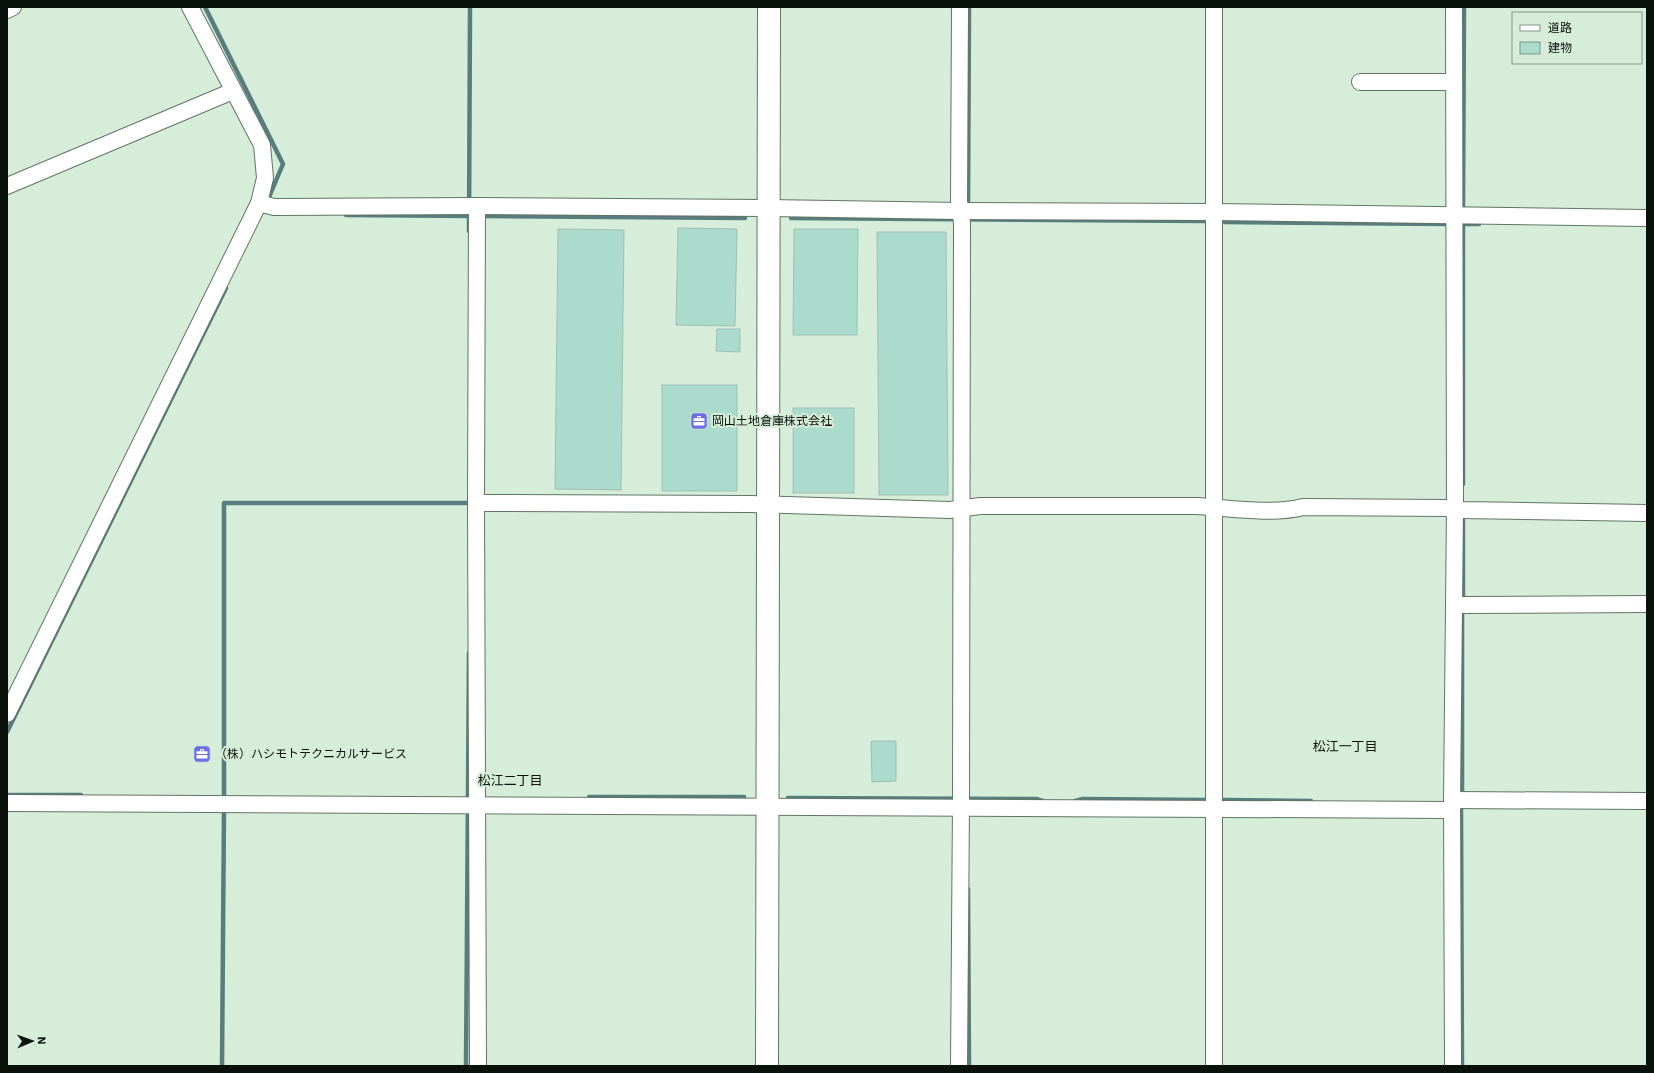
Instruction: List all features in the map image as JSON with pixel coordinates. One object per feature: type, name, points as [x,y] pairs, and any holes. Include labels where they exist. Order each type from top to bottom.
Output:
[{"type":"street","points":[[7,10],[13,7]]},
{"type":"street","points":[[7,714],[266,205],[262,145],[190,7]]},
{"type":"street","points":[[767,1066],[769,7]]},
{"type":"street","points":[[959,1066],[964,804],[967,508],[964,214],[959,201],[960,7]]},
{"type":"street","points":[[1214,7],[1214,1066]]},
{"type":"street","points":[[1453,1066],[1452,805],[1455,509],[1454,7]]},
{"type":"street","points":[[1360,82],[1454,82]]},
{"type":"street","points":[[7,186],[233,92]]},
{"type":"street","points":[[266,205],[473,210],[768,208],[964,214],[1214,212],[1647,218]]},
{"type":"street","points":[[473,210],[476,503],[474,800],[478,1066]]},
{"type":"street","points":[[476,503],[768,505],[950,510],[967,508],[1197,506],[1227,509],[1292,510],[1303,507],[1446,508],[1647,513]]},
{"type":"street","points":[[1454,605],[1647,604]]},
{"type":"street","points":[[7,803],[474,800],[768,807],[964,804],[1214,809],[1647,801]]},
{"type":"building","points":[[678,228],[737,229],[735,326],[676,325]]},
{"type":"building","points":[[558,229],[624,230],[621,490],[555,489]]},
{"type":"building","points":[[794,229],[858,229],[857,335],[793,335]]},
{"type":"building","points":[[877,232],[946,232],[948,495],[879,495]]},
{"type":"building","points":[[717,329],[740,329],[740,352],[716,351]]},
{"type":"building","points":[[662,385],[737,385],[737,491],[662,491]]},
{"type":"building","points":[[793,408],[854,408],[854,493],[793,493]]},
{"type":"building","points":[[871,741],[896,741],[896,781],[872,782]]},
{"type":"waterway","points":[[205,7],[283,164],[267,202]]},
{"type":"waterway","points":[[469,231],[470,7]]},
{"type":"waterway","points":[[968,209],[969,7]]},
{"type":"waterway","points":[[1463,209],[1464,7]]},
{"type":"waterway","points":[[346,215],[471,216]]},
{"type":"waterway","points":[[480,216],[745,218]]},
{"type":"waterway","points":[[791,218],[1205,221]]},
{"type":"waterway","points":[[1463,220],[1463,484]]},
{"type":"waterway","points":[[1225,222],[1448,224]]},
{"type":"waterway","points":[[1461,224],[1479,224]]},
{"type":"waterway","points":[[7,732],[226,288]]},
{"type":"waterway","points":[[224,798],[224,503],[468,503]]},
{"type":"waterway","points":[[1463,520],[1463,598]]},
{"type":"waterway","points":[[1462,614],[1462,794]]},
{"type":"waterway","points":[[466,1066],[469,653]]},
{"type":"waterway","points":[[7,795],[81,795]]},
{"type":"waterway","points":[[589,797],[744,797]]},
{"type":"waterway","points":[[788,798],[1036,799],[1043,801]]},
{"type":"waterway","points":[[1075,801],[1083,799],[1206,800]]},
{"type":"waterway","points":[[1224,800],[1311,801]]},
{"type":"waterway","points":[[1461,805],[1462,1066]]},
{"type":"waterway","points":[[222,1066],[224,809]]},
{"type":"waterway","points":[[968,889],[969,1066]]},
{"type":"place","name":"岡山土地倉庫株式会社","points":[[699,421]]},
{"type":"place","name":"（株）ハシモトテクニカルサービス","points":[[202,754]]},
{"type":"district","name":"松江一丁目","points":[[1345,746]]},
{"type":"district","name":"松江二丁目","points":[[510,780]]}]
